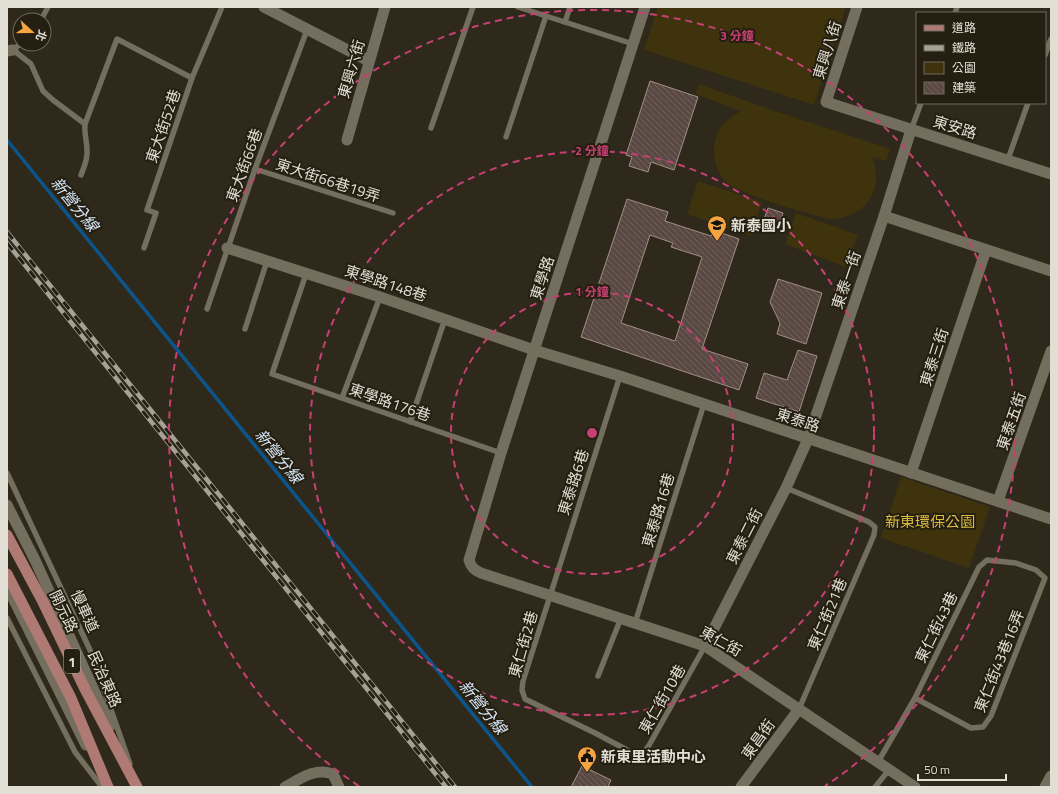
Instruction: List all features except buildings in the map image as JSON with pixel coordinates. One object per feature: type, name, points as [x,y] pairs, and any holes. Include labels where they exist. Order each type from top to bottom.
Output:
[{"type":"main road","name":"開元路","points":[[7,535],[43,602],[86,691],[138,787]]},
{"type":"main road","name":"1","points":[[7,574],[71,698],[107,787]]},
{"type":"street","points":[[264,7],[369,61]]},
{"type":"street","name":"東興六街","points":[[346,140],[385,7]]},
{"type":"street","name":"東學路","points":[[468,560],[645,7]]},
{"type":"street","name":"東興八街","points":[[826,102],[857,7]]},
{"type":"street","name":"東安路","points":[[826,102],[1051,174]]},
{"type":"street","name":"東泰一街","points":[[808,439],[884,216],[911,130]]},
{"type":"street","points":[[884,216],[1051,271]]},
{"type":"street","name":"東學路148巷","points":[[227,248],[445,318],[534,350]]},
{"type":"street","name":"東泰三街","points":[[911,473],[986,250]]},
{"type":"street","name":"東泰路","points":[[534,350],[620,376],[1051,518]]},
{"type":"street","name":"東泰五街","points":[[998,501],[1051,351]]},
{"type":"street","name":"東泰二街","points":[[705,646],[786,488],[808,439]]},
{"type":"street","name":"民治東路","points":[[7,505],[35,560],[138,787]]},
{"type":"street","name":"東仁街","points":[[468,560],[474,570],[481,573],[705,646],[915,787]]},
{"type":"street","points":[[7,586],[107,787]]},
{"type":"street","name":"東昌街","points":[[741,787],[799,708]]},
{"type":"street","points":[[285,787],[311,774],[325,770],[332,774],[340,787]]},
{"type":"street","points":[[1046,787],[1051,776]]},
{"type":"lane","name":"東大街52巷","points":[[144,248],[156,213],[147,210],[192,78],[222,7]]},
{"type":"lane","points":[[431,128],[473,7]]},
{"type":"lane","points":[[518,7],[633,44]]},
{"type":"lane","points":[[565,22],[570,7]]},
{"type":"lane","points":[[506,137],[546,16]]},
{"type":"lane","name":"東大街66巷","points":[[207,309],[255,169],[307,30]]},
{"type":"lane","points":[[81,175],[87,158],[84,133],[85,124],[117,38],[192,78]]},
{"type":"lane","points":[[1046,53],[1051,39]]},
{"type":"lane","points":[[18,52],[31,64],[43,90],[53,100],[85,124]]},
{"type":"lane","points":[[911,130],[921,104]]},
{"type":"lane","points":[[1008,159],[1028,104]]},
{"type":"lane","name":"東大街66巷19弄","points":[[255,169],[393,213]]},
{"type":"lane","points":[[245,329],[267,261]]},
{"type":"lane","name":"東學路176巷","points":[[306,274],[272,374],[501,453]]},
{"type":"lane","points":[[342,398],[380,297]]},
{"type":"lane","points":[[410,422],[445,318]]},
{"type":"lane","name":"東泰路6巷","points":[[550,595],[620,376]]},
{"type":"lane","name":"東泰路16巷","points":[[635,623],[704,404]]},
{"type":"lane","name":"慢車道","points":[[7,473],[90,650],[138,787]]},
{"type":"lane","name":"東仁街21巷","points":[[786,488],[869,522],[875,528],[874,535],[799,708]]},
{"type":"lane","name":"東仁街43巷","points":[[878,762],[915,698],[979,567],[987,560],[1016,563],[1036,570],[1045,578]]},
{"type":"lane","name":"東仁街43巷16弄","points":[[915,698],[971,728],[983,727],[991,716],[1045,578]]},
{"type":"lane","name":"東仁街2巷","points":[[525,699],[522,690],[523,681],[550,595]]},
{"type":"lane","points":[[7,618],[75,752],[102,787]]},
{"type":"lane","points":[[598,676],[621,618]]},
{"type":"lane","name":"東仁街10巷","points":[[525,699],[595,732],[631,752],[643,753],[648,747],[705,646]]},
{"type":"lane","points":[[875,787],[889,770]]},
{"type":"green space","points":[[658,7],[846,7],[814,105],[644,50]]},
{"type":"green space","points":[[699,84],[890,149],[886,161],[872,157],[876,181],[874,191],[869,200],[862,208],[853,214],[830,219],[774,203],[731,185],[724,180],[717,169],[714,148],[719,130],[730,118],[741,111],[695,94]]},
{"type":"green space","points":[[698,181],[762,202],[751,236],[687,214]]},
{"type":"green space","points":[[796,213],[858,235],[846,267],[785,244]]},
{"type":"green space","name":"新東環保公園","points":[[901,477],[990,507],[969,568],[881,538]]},
{"type":"waterway","name":"新營分線","points":[[7,140],[532,787]]},
{"type":"railway","points":[[7,232],[455,787]]},
{"type":"railway","points":[[7,243],[446,787]]},
{"type":"place","name":"新泰國小","points":[[717,242]]},
{"type":"place","name":"新東里活動中心","points":[[587,773]]}]
